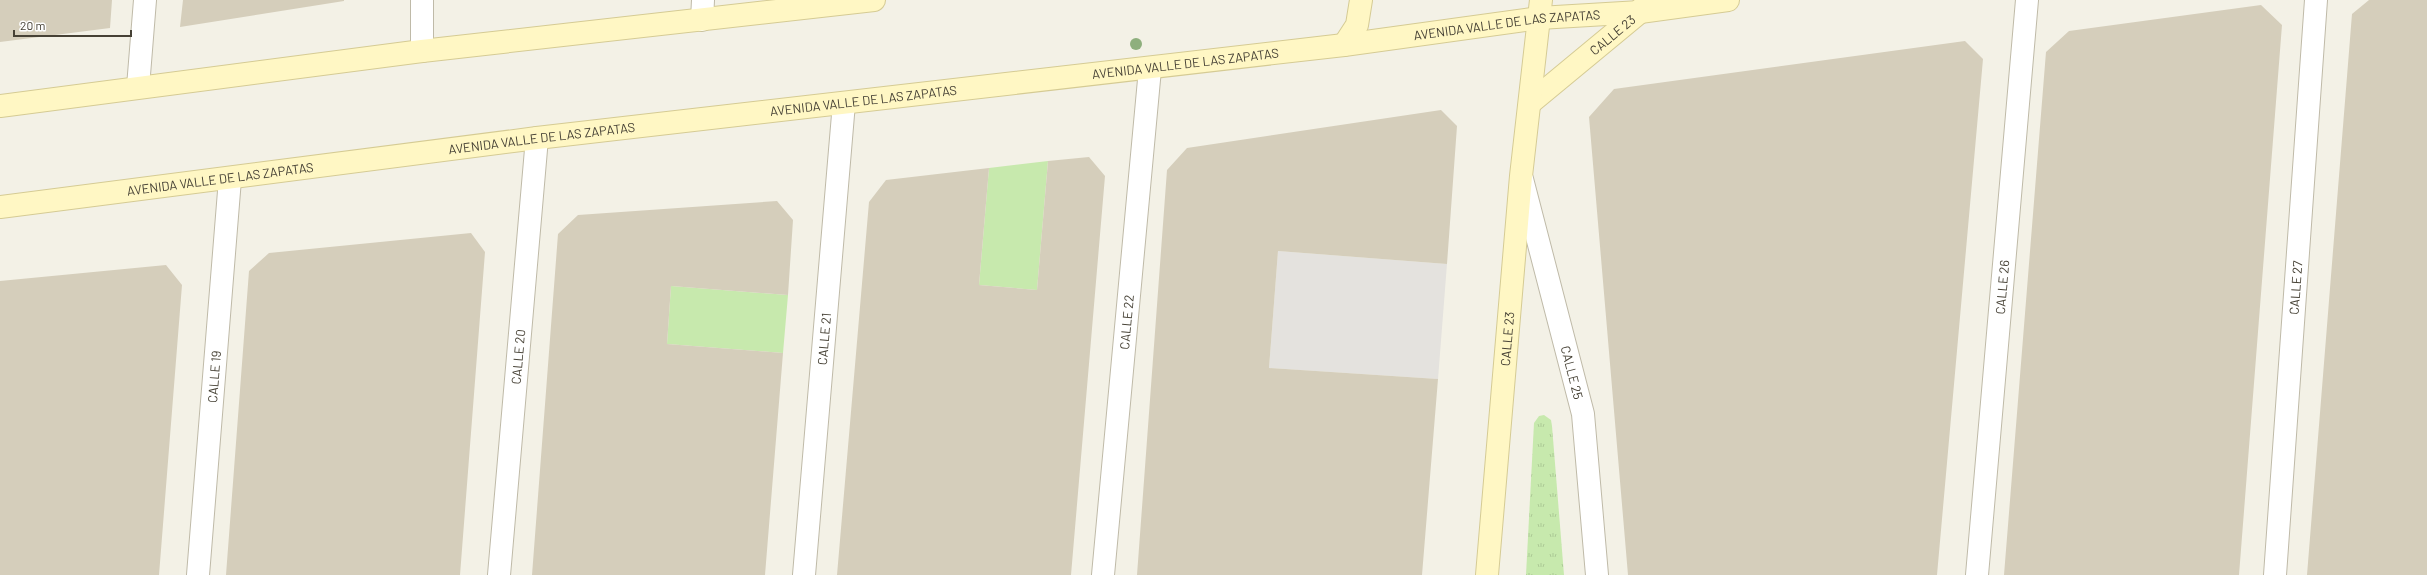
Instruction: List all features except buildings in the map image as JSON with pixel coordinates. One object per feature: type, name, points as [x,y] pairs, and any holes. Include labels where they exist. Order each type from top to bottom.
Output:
[{"type":"main road","points":[[0,106],[422,51],[702,10],[874,0]]},
{"type":"main road","points":[[1344,45],[1357,25],[1361,0]]},
{"type":"main road","name":"AVENIDA VALLE DE LAS ZAPATAS","points":[[0,207],[230,179],[537,138],[1150,69],[1344,45],[1540,9],[1642,6],[1728,0]]},
{"type":"main road","name":"CALLE 23","points":[[1530,104],[1642,6]]},
{"type":"main road","name":"CALLE 23","points":[[1487,575],[1521,176],[1540,9]]},
{"type":"street","points":[[138,87],[145,0]]},
{"type":"street","points":[[422,0],[422,51]]},
{"type":"street","name":"CALLE 26","points":[[1977,575],[2027,0]]},
{"type":"street","name":"CALLE 27","points":[[2274,575],[2316,0]]},
{"type":"street","name":"CALLE 22","points":[[1103,575],[1150,69]]},
{"type":"street","name":"CALLE 21","points":[[804,575],[844,103]]},
{"type":"street","name":"CALLE 20","points":[[500,575],[537,138]]},
{"type":"street","name":"CALLE 25","points":[[1521,176],[1583,414],[1597,575]]},
{"type":"street","name":"CALLE 19","points":[[198,575],[230,179]]},
{"type":"green space","points":[[1048,161],[1037,290],[979,285],[989,168]]},
{"type":"green space","points":[[671,286],[788,295],[783,353],[667,344]]},
{"type":"green space","points":[[1544,415],[1551,420],[1552,426],[1564,575],[1526,575],[1534,423],[1539,416]]},
{"type":"shaded area","points":[[1278,251],[1447,264],[1438,379],[1269,368]]}]
